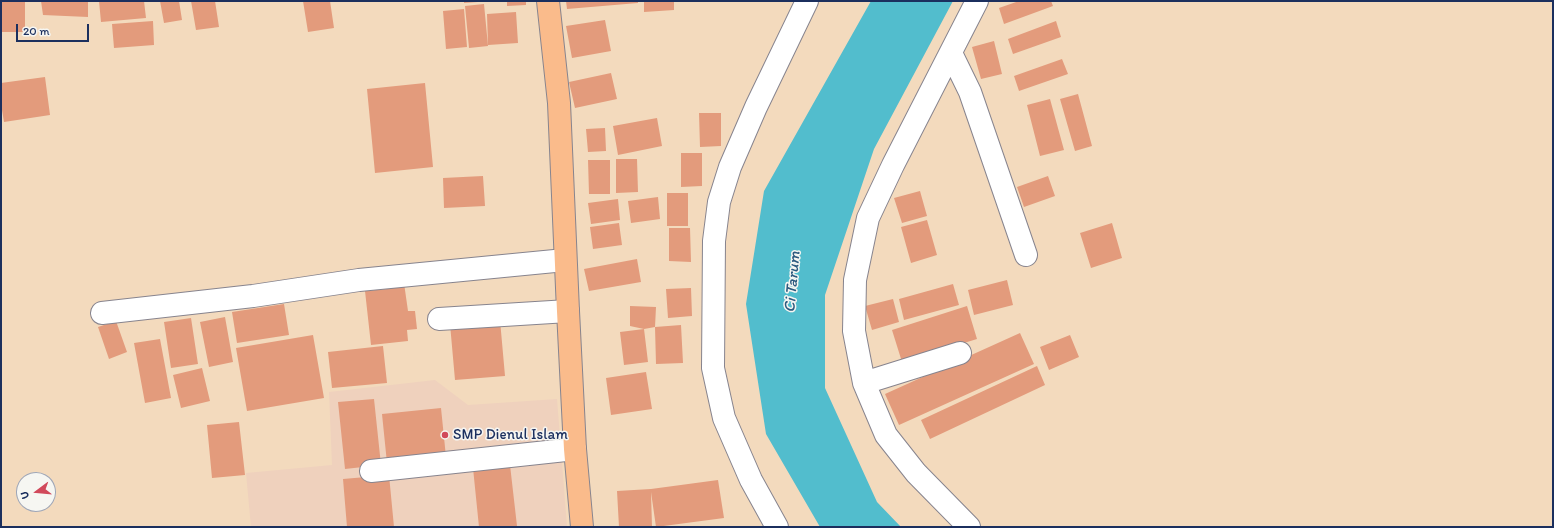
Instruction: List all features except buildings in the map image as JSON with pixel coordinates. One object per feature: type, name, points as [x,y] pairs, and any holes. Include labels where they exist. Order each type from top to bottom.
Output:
[{"type":"main road","points":[[548,1],[559,103],[565,260],[575,449],[582,527]]},
{"type":"street","points":[[777,527],[748,473],[724,418],[713,368],[714,241],[719,202],[730,167],[756,107],[807,1]]},
{"type":"street","points":[[969,527],[916,473],[886,435],[864,383],[854,331],[855,280],[868,218],[893,165],[977,1]]},
{"type":"street","points":[[951,53],[970,92],[1026,255]]},
{"type":"street","points":[[102,313],[253,296],[359,280],[565,260]]},
{"type":"street","points":[[440,319],[568,311]]},
{"type":"street","points":[[864,383],[960,353]]},
{"type":"street","points":[[371,471],[575,449]]},
{"type":"shaded area","name":"SMP Dienul Islam","points":[[435,380],[468,405],[557,399],[567,527],[251,527],[246,473],[332,465],[329,392]]},
{"type":"water","name":"Ci Tarum","points":[[871,1],[953,1],[874,149],[825,295],[825,388],[877,502],[901,527],[820,527],[766,434],[746,304],[764,191]]},
{"type":"place","name":"SMP Dienul Islam","points":[[445,435]]}]
